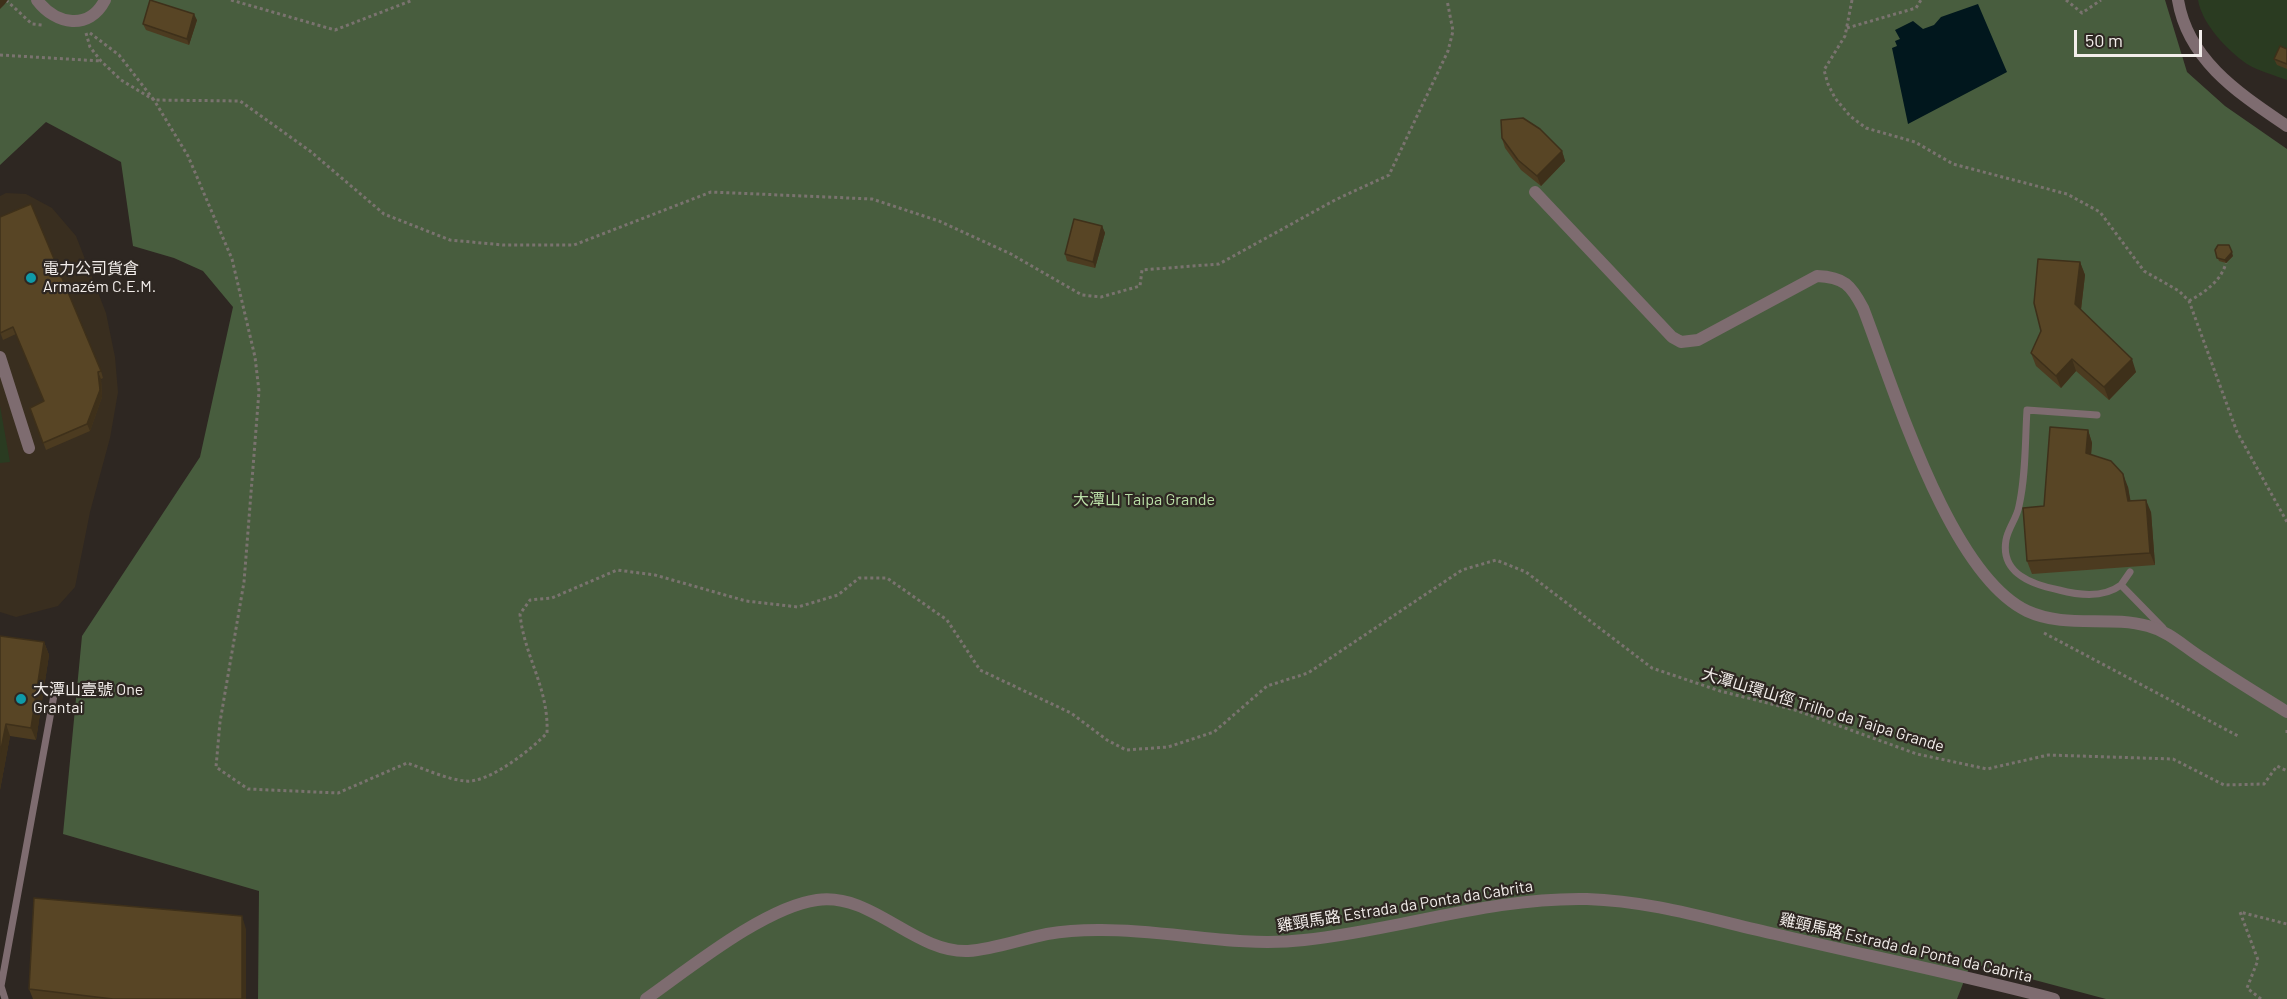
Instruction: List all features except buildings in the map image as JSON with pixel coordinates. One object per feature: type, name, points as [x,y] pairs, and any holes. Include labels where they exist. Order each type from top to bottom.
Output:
[{"type":"street","points":[[37,0],[53,16],[65,22],[83,21],[92,17],[105,0]]},
{"type":"street","points":[[2178,0],[2189,35],[2208,64],[2237,91],[2287,126]]},
{"type":"street","points":[[1535,192],[1672,337],[1681,342],[1698,340],[1817,276],[1835,277],[1846,284],[1863,308],[1940,508],[1998,591],[2027,611],[2055,620],[2132,622],[2167,632],[2211,664],[2287,712]]},
{"type":"street","points":[[0,357],[29,448]]},
{"type":"street","name":"雞頸馬路 Estrada da Ponta da Cabrita","points":[[646,999],[745,931],[793,907],[819,900],[833,900],[864,909],[932,943],[950,950],[967,951],[1047,934],[1094,930],[1275,943],[1310,939],[1514,903],[1585,899],[1674,910],[2054,999]]},
{"type":"lane","points":[[2097,416],[2027,410],[2019,507],[2006,540],[2006,551],[2012,569],[2021,578],[2050,589],[2082,594],[2107,593],[2121,585],[2130,572]]},
{"type":"lane","points":[[2121,585],[2167,632]]},
{"type":"lane","points":[[5,999],[1,986],[54,695]]},
{"type":"path","points":[[6,0],[32,24]]},
{"type":"path","points":[[231,0],[334,30],[413,0]]},
{"type":"path","points":[[154,100],[240,101],[310,150],[384,214],[450,240],[504,245],[574,245],[711,192],[872,199],[939,221],[1011,254],[1082,295],[1101,297],[1140,286],[1142,270],[1220,264],[1335,200],[1389,175],[1449,51],[1453,31],[1447,0]]},
{"type":"path","points":[[1852,0],[1847,28],[1824,70],[1835,98],[1858,123],[1915,142],[1953,164],[2067,194],[2100,212],[2144,271],[2179,291],[2189,301],[2236,432],[2287,522]]},
{"type":"path","points":[[1847,28],[1916,8],[1921,0]]},
{"type":"path","points":[[2066,0],[2082,13],[2102,0]]},
{"type":"path","name":"大潭山環山徑 Trilho da Taipa Grande","points":[[154,100],[121,80],[102,62],[90,47],[86,30],[119,56],[154,100],[188,156],[213,209],[232,258],[255,357],[259,391],[244,582],[220,722],[216,767],[248,789],[338,793],[407,763],[466,782],[486,776],[530,751],[547,733],[548,710],[521,630],[520,614],[530,600],[552,598],[617,570],[655,575],[746,601],[798,607],[838,595],[859,578],[887,578],[947,620],[981,670],[1071,713],[1107,740],[1126,750],[1168,747],[1214,732],[1267,686],[1308,673],[1461,570],[1496,560],[1526,572],[1652,668],[1720,691],[1794,710],[1917,754],[1987,769],[2048,755],[2173,759],[2224,785],[2264,784],[2277,766],[2287,771]]},
{"type":"path","points":[[0,55],[37,55],[102,62]]},
{"type":"path","points":[[2189,301],[2206,291],[2224,270],[2226,263]]},
{"type":"path","points":[[2038,630],[2238,736]]},
{"type":"path","points":[[2287,730],[2287,736]]},
{"type":"path","points":[[2261,999],[2247,988],[2258,960],[2240,912],[2287,924]]},
{"type":"shaded area","name":"電力公司貨倉 Armazém C.E.M.","points":[[6,193],[26,194],[52,208],[76,236],[106,313],[115,357],[118,392],[110,438],[90,512],[75,587],[58,606],[16,617],[0,612],[0,196]]},
{"type":"green space","name":"大潭山 Taipa Grande","points":[[0,0],[2165,0],[2187,72],[2225,106],[2287,149],[2287,999],[2106,999],[1971,963],[1957,999],[258,999],[259,891],[63,834],[82,636],[200,457],[233,307],[203,271],[174,258],[133,246],[121,162],[46,122],[0,165]]},
{"type":"green space","points":[[2198,0],[2287,0],[2287,80],[2251,66],[2231,51],[2210,27],[2200,9]]},
{"type":"green space","points":[[0,406],[10,462],[0,463]]},
{"type":"water","points":[[1978,4],[2007,72],[1908,124],[1892,48],[1897,46],[1895,41],[1900,39],[1895,30],[1913,21],[1923,29],[1934,25],[1941,17]]},
{"type":"place","name":"電力公司貨倉 Armazém C.E.M.","points":[[31,278]]},
{"type":"place","name":"大潭山壹號 One Grantai","points":[[21,699]]}]
